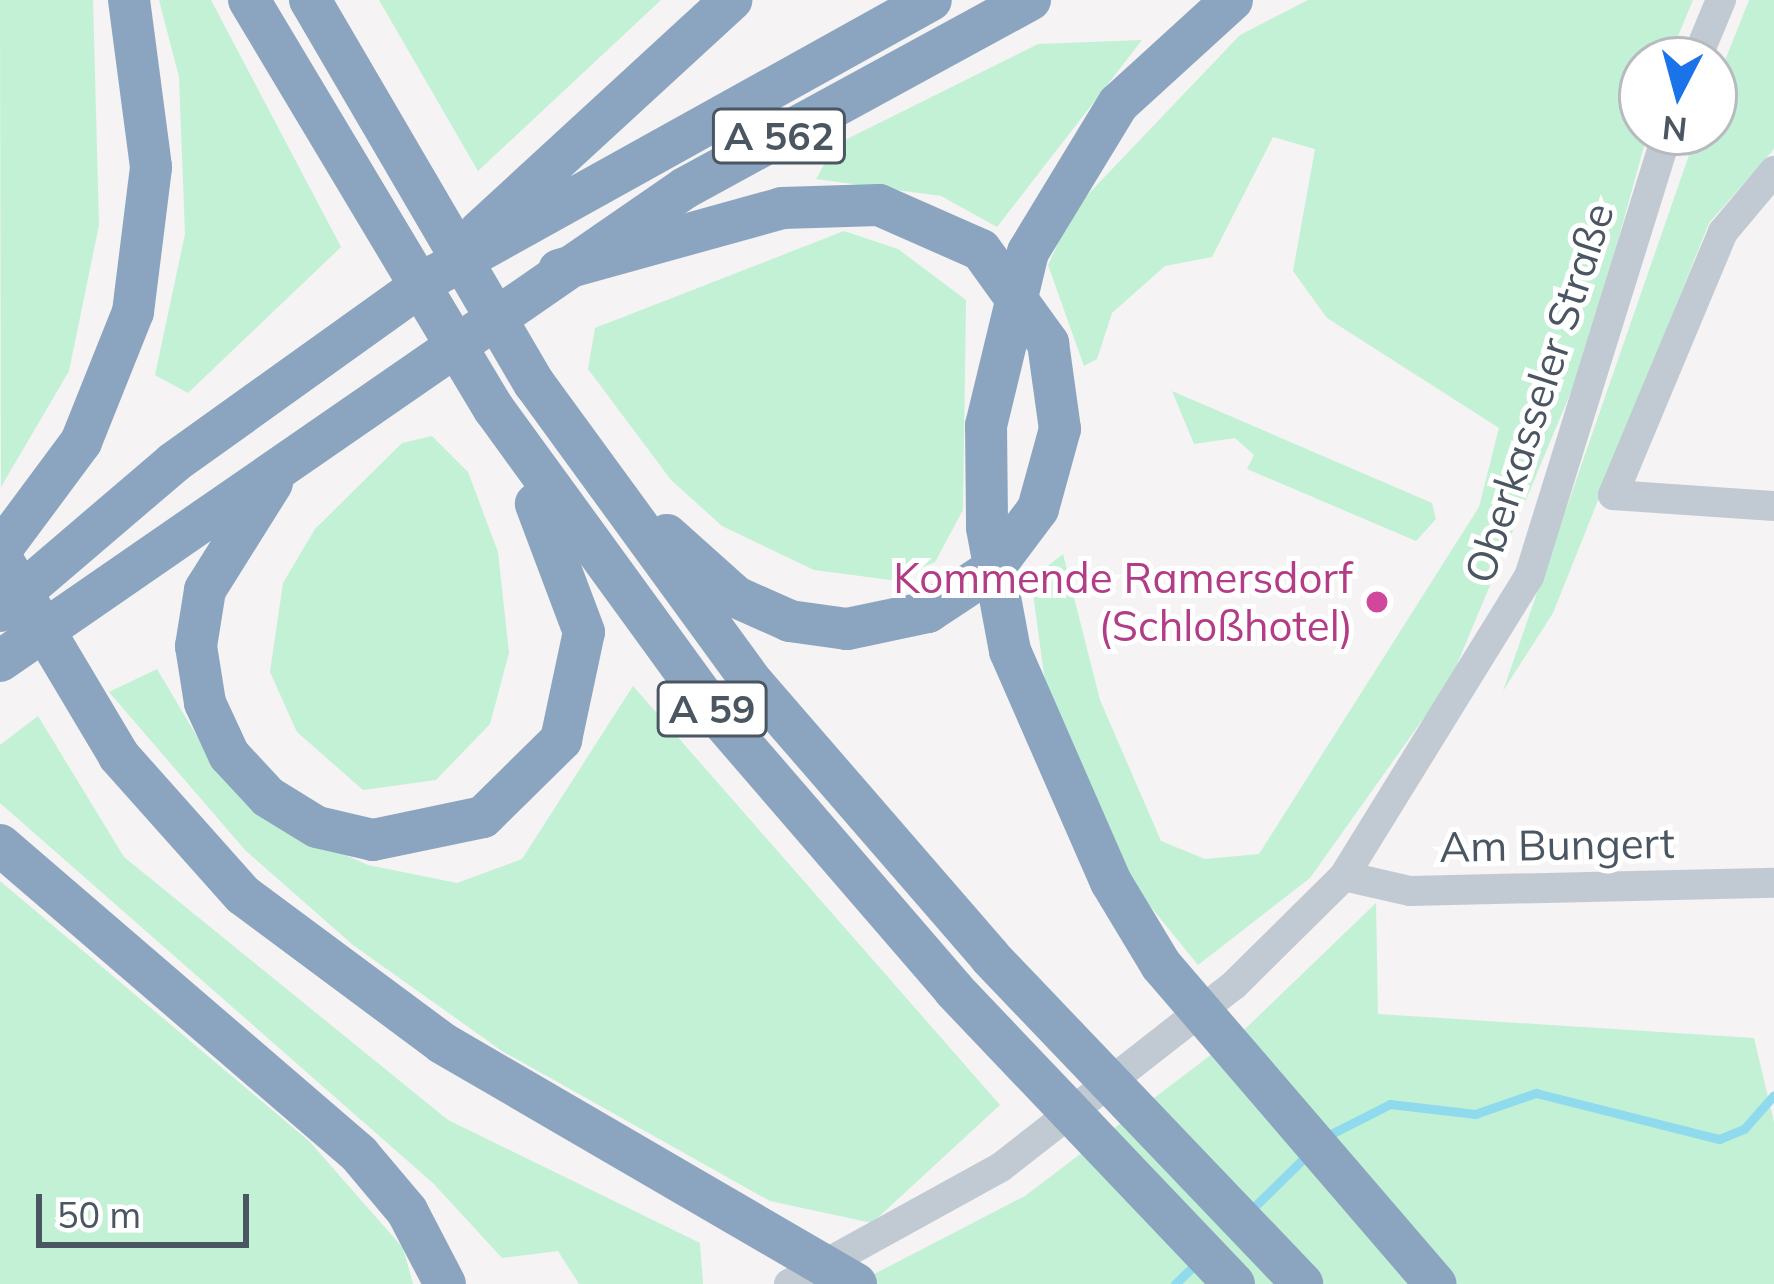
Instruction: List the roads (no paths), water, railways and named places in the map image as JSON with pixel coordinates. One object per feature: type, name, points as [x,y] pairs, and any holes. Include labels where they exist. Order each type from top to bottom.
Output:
[{"type":"highway","points":[[129,0],[150,151],[143,264],[102,400],[9,542],[119,756],[243,895],[442,1043],[856,1284]]},
{"type":"highway","name":"A 59","points":[[310,0],[422,205],[534,383],[753,683],[990,958],[1302,1284]]},
{"type":"highway","points":[[436,275],[731,0]]},
{"type":"highway","points":[[0,611],[173,463],[436,275],[932,0]]},
{"type":"highway","name":"A 562","points":[[3,659],[307,441],[559,270],[1030,0]]},
{"type":"highway","points":[[1232,0],[1170,48],[1072,167],[1028,252],[986,424],[987,528],[1010,651],[1074,812],[1161,965],[1435,1284]]},
{"type":"highway","name":"A 59","points":[[251,4],[382,234],[494,409],[711,708],[954,990],[1234,1284]]},
{"type":"highway","points":[[559,270],[828,201],[906,212],[981,250],[1048,343],[1060,428],[1026,531],[952,599],[848,629],[762,610],[713,579],[578,449]]},
{"type":"highway","points":[[307,441],[230,538],[205,590],[196,646],[205,703],[238,766],[292,813],[373,840],[430,837],[528,784],[561,740],[583,674],[572,578],[494,409]]},
{"type":"highway","points":[[0,845],[359,1154],[407,1211],[445,1284]]},
{"type":"street","points":[[1706,36],[1721,0]]},
{"type":"street","name":"Oberkasseler Straße","points":[[788,1284],[1001,1167],[1187,1024],[1344,876],[1529,577],[1661,156]]},
{"type":"street","points":[[1774,170],[1723,232],[1613,495],[1774,506]]},
{"type":"street","name":"Am Bungert","points":[[1344,876],[1410,891],[1774,884]]},
{"type":"waterway","points":[[1325,1137],[1390,1104],[1475,1114],[1536,1093],[1719,1139],[1744,1129],[1774,1095]]},
{"type":"waterway","points":[[1248,1213],[1309,1153]]},
{"type":"waterway","points":[[1175,1284],[1197,1263]]},
{"type":"place","name":"Kommende Ramersdorf (Schloßhotel)","points":[[1377,602]]}]
